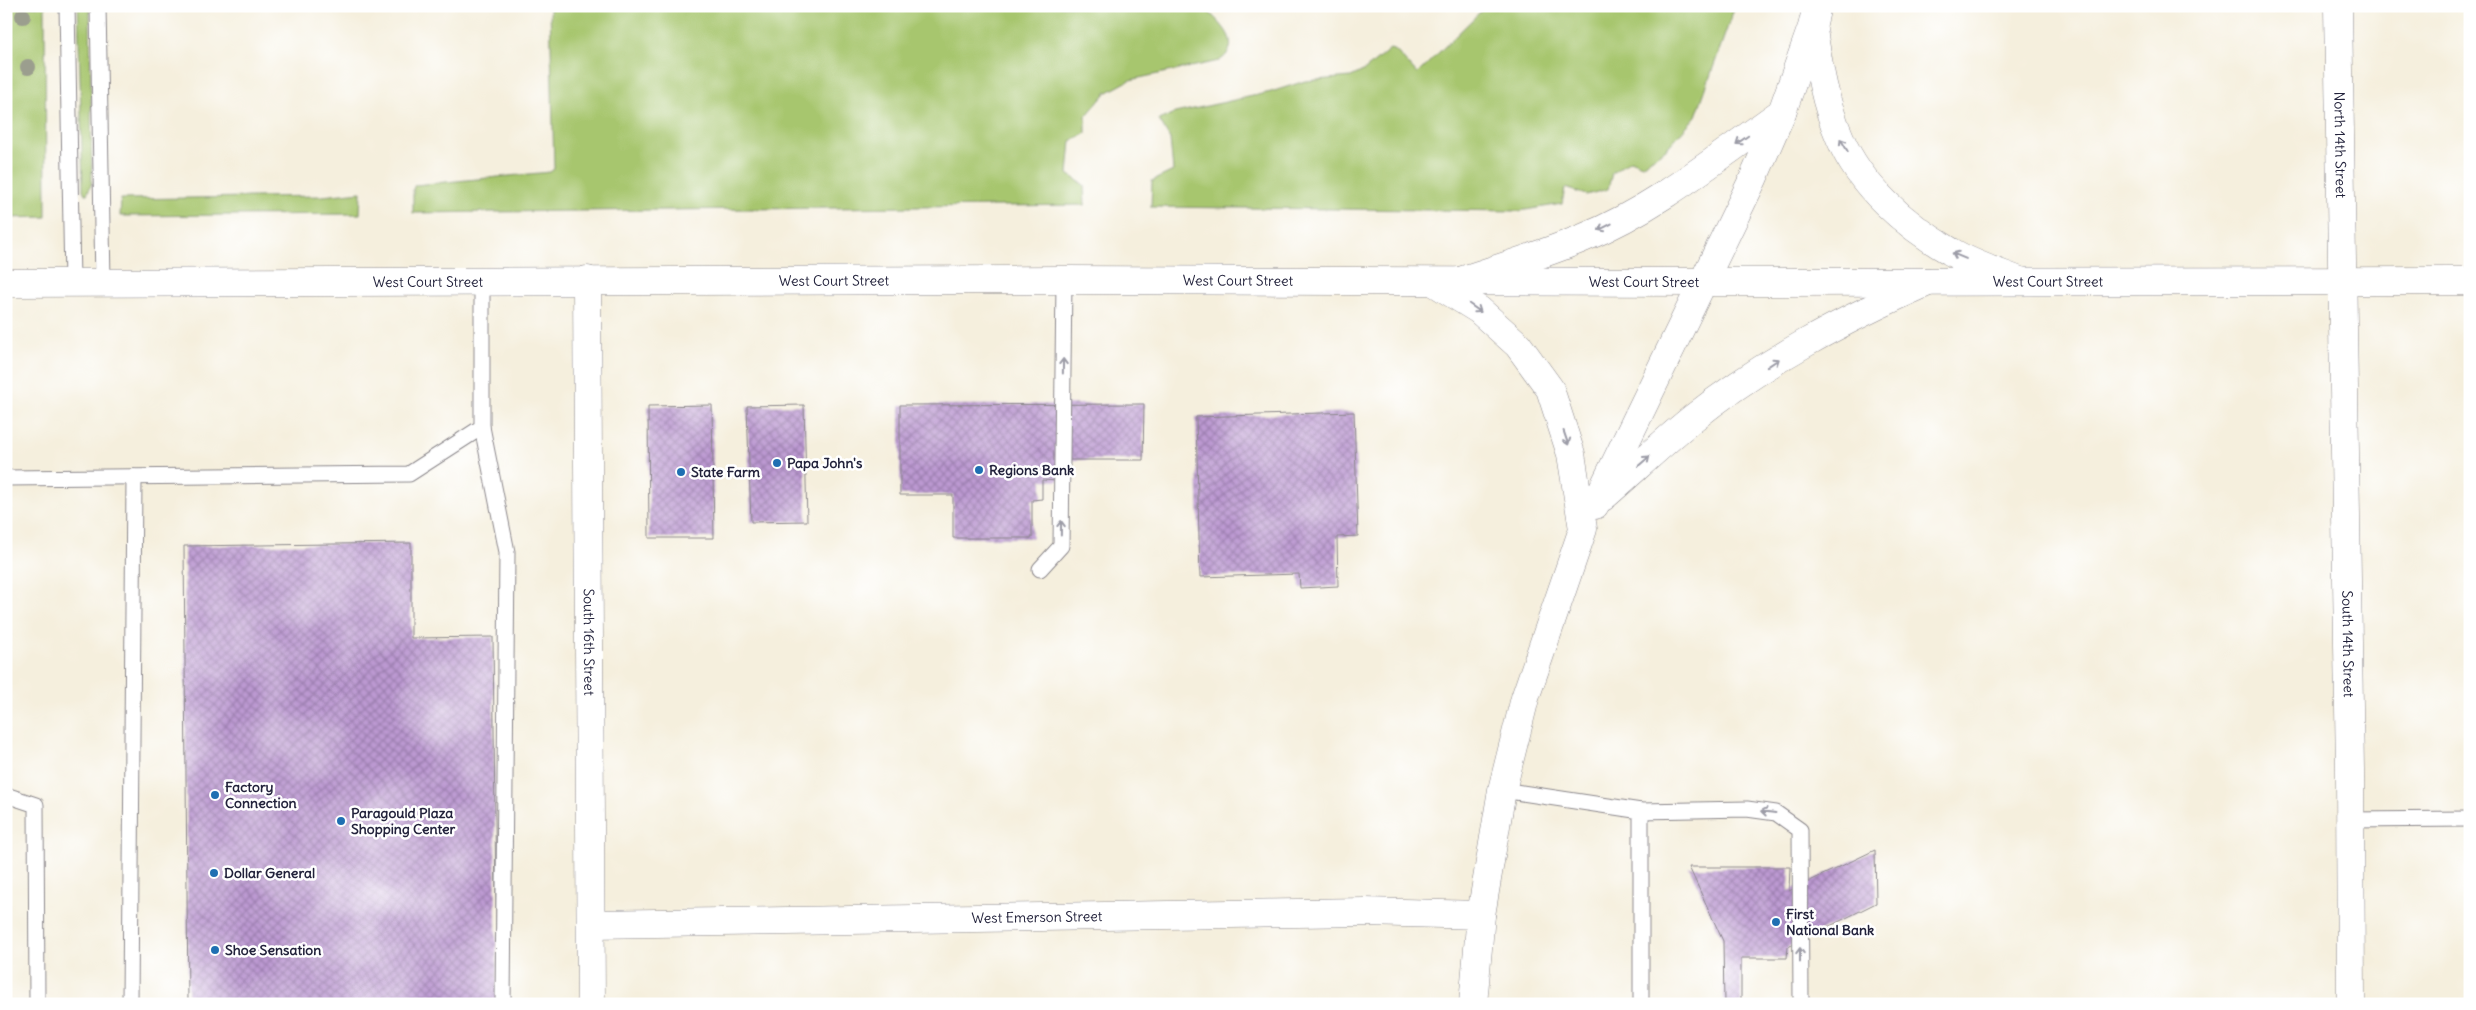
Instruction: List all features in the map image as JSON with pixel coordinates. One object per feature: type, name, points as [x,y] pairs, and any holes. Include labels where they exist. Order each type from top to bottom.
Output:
[{"type":"main road","name":"North 14th Street","points":[[2338,6],[2343,283]]},
{"type":"main road","points":[[1473,1004],[1481,915],[1502,790],[1525,698],[1583,529],[1753,178],[1782,112],[1814,17]]},
{"type":"main road","points":[[1814,17],[1822,84],[1840,138],[1863,178],[1899,215],[1951,252],[2020,281]]},
{"type":"main road","points":[[1446,282],[1584,238],[1634,213],[1675,188],[1782,112]]},
{"type":"main road","name":"West Court Street","points":[[6,283],[587,280],[2343,283],[2470,281]]},
{"type":"main road","name":"South 16th Street","points":[[587,280],[591,1004]]},
{"type":"main road","points":[[1446,282],[1518,345],[1550,389],[1572,454],[1583,529]]},
{"type":"main road","points":[[1595,505],[1692,419],[1776,360],[1854,315],[1928,282]]},
{"type":"main road","name":"South 14th Street","points":[[2343,283],[2351,1004]]},
{"type":"main road","name":"West Emerson Street","points":[[592,924],[1365,912],[1481,915]]},
{"type":"lane","points":[[67,6],[72,282]]},
{"type":"lane","points":[[98,6],[103,282]]},
{"type":"lane","points":[[1040,569],[1061,546],[1064,280]]},
{"type":"lane","points":[[482,282],[482,427],[507,552],[503,1004]]},
{"type":"lane","points":[[6,478],[409,474],[482,427]]},
{"type":"lane","points":[[130,1004],[134,477]]},
{"type":"lane","points":[[1502,790],[1641,811],[1747,810],[1776,813],[1800,830],[1801,1004]]},
{"type":"lane","points":[[6,794],[36,805],[37,1004]]},
{"type":"lane","points":[[1641,811],[1641,1004]]},
{"type":"lane","points":[[2349,820],[2470,819]]},
{"type":"green space","points":[[6,6],[45,6],[46,217],[6,218]]},
{"type":"green space","points":[[78,6],[90,6],[92,183],[87,194],[83,190]]},
{"type":"green space","points":[[550,6],[1203,6],[1227,32],[1230,47],[1227,54],[1219,61],[1130,80],[1106,93],[1086,116],[1086,133],[1071,141],[1068,174],[1084,185],[1085,205],[413,213],[413,189],[415,185],[550,172],[554,169]]},
{"type":"green space","points":[[1486,6],[1735,6],[1696,116],[1666,149],[1642,165],[1630,160],[1612,173],[1608,189],[1586,195],[1565,188],[1562,204],[1519,211],[1151,207],[1152,181],[1173,171],[1170,139],[1159,120],[1175,113],[1271,92],[1305,81],[1351,77],[1365,70],[1390,49],[1396,51],[1417,74]]},
{"type":"green space","points":[[361,192],[360,214],[120,216],[121,199],[322,196]]},
{"type":"building","name":"Regions Bank","points":[[1144,404],[1143,460],[1058,460],[1059,481],[1042,480],[1042,499],[1032,500],[1032,538],[953,538],[953,495],[900,495],[900,405]]},
{"type":"building","name":"State Farm","points":[[712,405],[714,538],[649,538],[648,406]]},
{"type":"building","name":"Papa John's","points":[[804,405],[807,521],[751,522],[747,406]]},
{"type":"building","points":[[1354,412],[1358,536],[1337,537],[1338,586],[1300,588],[1299,574],[1200,577],[1196,417]]},
{"type":"building","name":"Paragould Plaza Shopping Center","points":[[411,543],[411,638],[493,637],[497,1004],[188,1004],[184,546]]},
{"type":"building","name":"First National Bank","points":[[1875,850],[1876,903],[1788,947],[1787,958],[1741,958],[1741,1004],[1724,1004],[1723,941],[1689,867],[1790,867],[1789,891]]},
{"type":"place","name":"Papa John's","points":[[777,463]]},
{"type":"place","name":"Regions Bank","points":[[979,470]]},
{"type":"place","name":"State Farm","points":[[681,472]]},
{"type":"place","name":"Factory Connection","points":[[215,795]]},
{"type":"place","name":"Paragould Plaza Shopping Center","points":[[341,821]]},
{"type":"place","name":"Dollar General","points":[[214,873]]},
{"type":"place","name":"First National Bank","points":[[1776,922]]},
{"type":"place","name":"Shoe Sensation","points":[[215,950]]}]
